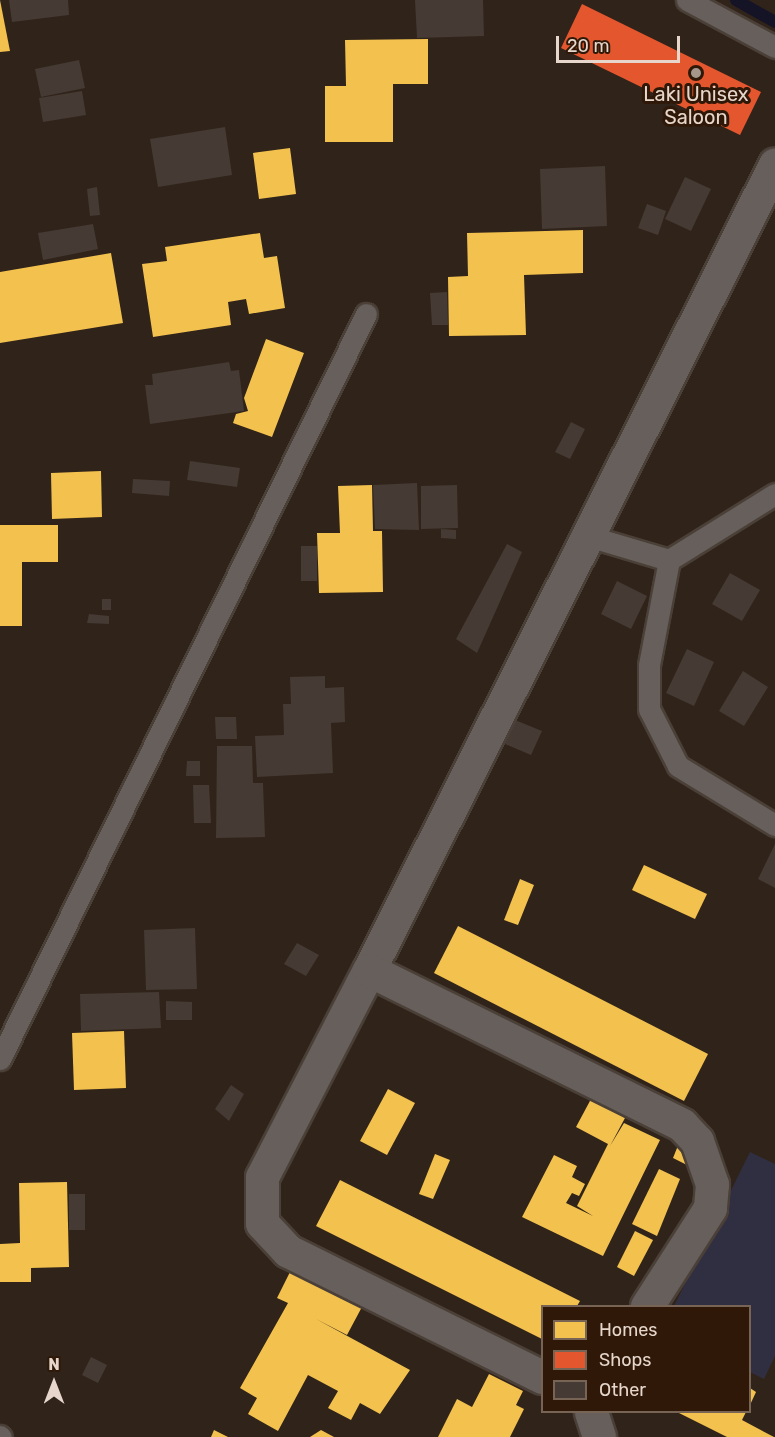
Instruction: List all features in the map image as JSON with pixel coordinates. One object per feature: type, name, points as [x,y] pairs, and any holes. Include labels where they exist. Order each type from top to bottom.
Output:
[{"type":"street","points":[[541,1376],[288,1251],[262,1223],[262,1178],[775,164]]},
{"type":"street","points":[[369,970],[682,1125],[697,1141],[712,1184],[710,1208],[647,1305]]},
{"type":"street","points":[[591,1413],[599,1437]]},
{"type":"lane","points":[[687,0],[775,47]]},
{"type":"lane","points":[[0,1059],[366,314]]},
{"type":"lane","points":[[775,494],[669,560],[649,665],[649,709],[678,766],[775,825]]},
{"type":"lane","points":[[588,536],[669,560]]},
{"type":"shaded area","points":[[750,1152],[775,1164],[775,1356],[764,1379],[751,1372],[751,1305],[674,1305]]},
{"type":"building: Homes","points":[[0,0],[10,51],[0,52]]},
{"type":"building: Homes","points":[[428,39],[428,84],[393,84],[393,142],[325,142],[325,86],[346,86],[345,40]]},
{"type":"building: Homes","points":[[290,148],[296,194],[259,199],[253,153]]},
{"type":"building: Homes","points":[[583,230],[583,273],[524,275],[526,335],[449,336],[448,277],[468,276],[467,233]]},
{"type":"building: Homes","points":[[260,233],[264,258],[277,256],[285,308],[249,314],[246,299],[228,302],[231,325],[153,337],[142,264],[167,261],[165,247]]},
{"type":"building: Homes","points":[[111,253],[123,323],[0,343],[0,272]]},
{"type":"building: Homes","points":[[266,339],[304,353],[272,437],[233,423],[236,414],[248,411],[244,398]]},
{"type":"building: Homes","points":[[101,471],[102,517],[52,519],[51,473]]},
{"type":"building: Homes","points":[[372,485],[373,531],[382,531],[383,592],[319,593],[317,533],[340,533],[338,486]]},
{"type":"building: Homes","points":[[0,525],[58,525],[58,562],[22,562],[22,626],[0,626]]},
{"type":"building: Homes","points":[[644,865],[707,894],[695,919],[632,890]]},
{"type":"building: Homes","points":[[520,879],[534,885],[518,925],[504,920]]},
{"type":"building: Homes","points":[[458,926],[708,1054],[684,1101],[434,973]]},
{"type":"building: Homes","points":[[124,1031],[126,1088],[74,1090],[72,1033]]},
{"type":"building: Homes","points":[[388,1089],[415,1103],[387,1155],[360,1141]]},
{"type":"building: Homes","points":[[591,1099],[625,1118],[610,1146],[624,1123],[660,1140],[603,1256],[522,1217],[554,1155],[577,1166],[572,1177],[585,1184],[579,1196],[572,1193],[566,1203],[593,1216],[577,1206],[608,1144],[576,1127]]},
{"type":"building: Homes","points":[[679,1143],[694,1150],[687,1165],[673,1158]]},
{"type":"building: Homes","points":[[435,1154],[450,1160],[433,1199],[419,1194]]},
{"type":"building: Homes","points":[[659,1169],[680,1179],[657,1236],[632,1224]]},
{"type":"building: Homes","points":[[340,1180],[580,1301],[578,1305],[541,1305],[541,1338],[316,1226]]},
{"type":"building: Homes","points":[[67,1182],[69,1267],[31,1268],[31,1282],[0,1282],[0,1244],[20,1243],[19,1183]]},
{"type":"building: Homes","points":[[635,1231],[653,1240],[634,1276],[617,1267]]},
{"type":"building: Homes","points":[[292,1268],[363,1305],[347,1335],[316,1319],[410,1370],[380,1414],[360,1403],[351,1420],[328,1408],[338,1391],[308,1375],[278,1431],[248,1414],[257,1398],[240,1388],[288,1303],[277,1298]]},
{"type":"building: Homes","points":[[489,1374],[523,1391],[516,1405],[524,1409],[510,1437],[438,1437],[457,1399],[472,1407]]},
{"type":"building: Homes","points":[[751,1389],[756,1392],[751,1403]]},
{"type":"building: Homes","points":[[679,1413],[746,1413],[742,1420],[774,1437],[727,1437]]},
{"type":"building: Homes","points":[[214,1430],[228,1437],[211,1437]]},
{"type":"building: Homes","points":[[321,1430],[334,1437],[310,1437]]},
{"type":"building: Shops","points":[[582,4],[761,92],[740,135],[561,48]]},
{"type":"building: Other","points":[[9,0],[68,0],[69,15],[12,22]]},
{"type":"building: Other","points":[[415,0],[483,0],[484,36],[417,38]]},
{"type":"building: Other","points":[[79,60],[85,88],[41,97],[35,69]]},
{"type":"building: Other","points":[[82,91],[86,115],[43,122],[39,98]]},
{"type":"building: Other","points":[[225,127],[232,175],[158,187],[150,139]]},
{"type":"building: Other","points":[[605,166],[607,226],[542,229],[540,169]]},
{"type":"building: Other","points":[[685,177],[711,189],[691,231],[665,219]]},
{"type":"building: Other","points":[[97,187],[100,215],[90,216],[87,189]]},
{"type":"building: Other","points":[[647,204],[666,211],[658,235],[638,228]]},
{"type":"building: Other","points":[[93,224],[98,249],[43,260],[38,233]]},
{"type":"building: Other","points":[[447,292],[448,325],[432,325],[430,293]]},
{"type":"building: Other","points":[[229,362],[231,371],[239,370],[244,411],[150,424],[145,385],[153,385],[152,374]]},
{"type":"building: Other","points":[[571,422],[585,429],[570,459],[555,452]]},
{"type":"building: Other","points":[[190,461],[240,468],[237,487],[187,480]]},
{"type":"building: Other","points":[[133,479],[170,481],[169,496],[132,493]]},
{"type":"building: Other","points":[[417,483],[419,530],[375,529],[373,485]]},
{"type":"building: Other","points":[[457,485],[458,528],[421,529],[421,486]]},
{"type":"building: Other","points":[[441,529],[456,530],[456,539],[441,538]]},
{"type":"building: Other","points":[[507,544],[522,552],[477,653],[456,639]]},
{"type":"building: Other","points":[[301,546],[317,546],[317,581],[301,581]]},
{"type":"building: Other","points":[[730,573],[760,590],[742,621],[712,604]]},
{"type":"building: Other","points":[[617,581],[647,596],[631,629],[601,614]]},
{"type":"building: Other","points":[[102,599],[111,599],[111,610],[102,610]]},
{"type":"building: Other","points":[[89,614],[109,616],[109,624],[87,623]]},
{"type":"building: Other","points":[[687,649],[714,662],[694,706],[666,693]]},
{"type":"building: Other","points":[[743,671],[768,687],[744,726],[719,711]]},
{"type":"building: Other","points":[[325,676],[325,688],[344,687],[345,722],[331,723],[333,773],[257,777],[255,736],[284,735],[283,704],[291,704],[290,677]]},
{"type":"building: Other","points":[[215,717],[236,717],[237,739],[216,739]]},
{"type":"building: Other","points":[[515,720],[542,731],[531,755],[505,744]]},
{"type":"building: Other","points":[[217,746],[252,746],[253,783],[263,783],[265,837],[216,838]]},
{"type":"building: Other","points":[[187,761],[200,761],[200,776],[186,776]]},
{"type":"building: Other","points":[[193,785],[209,785],[211,823],[194,823]]},
{"type":"building: Other","points":[[775,844],[775,888],[758,879]]},
{"type":"building: Other","points":[[195,928],[197,989],[146,990],[144,930]]},
{"type":"building: Other","points":[[297,943],[319,955],[306,976],[284,964]]},
{"type":"building: Other","points":[[159,992],[161,1028],[81,1031],[80,994]]},
{"type":"building: Other","points":[[166,1001],[192,1002],[192,1020],[166,1020]]},
{"type":"building: Other","points":[[231,1085],[244,1094],[229,1121],[215,1109]]},
{"type":"building: Other","points":[[69,1194],[85,1194],[85,1230],[69,1230]]},
{"type":"building: Other","points":[[91,1357],[107,1365],[98,1383],[82,1375]]},
{"type":"waterway","points":[[736,0],[775,22]]},
{"type":"place","name":"Laki Unisex Saloon","points":[[696,73]]}]
